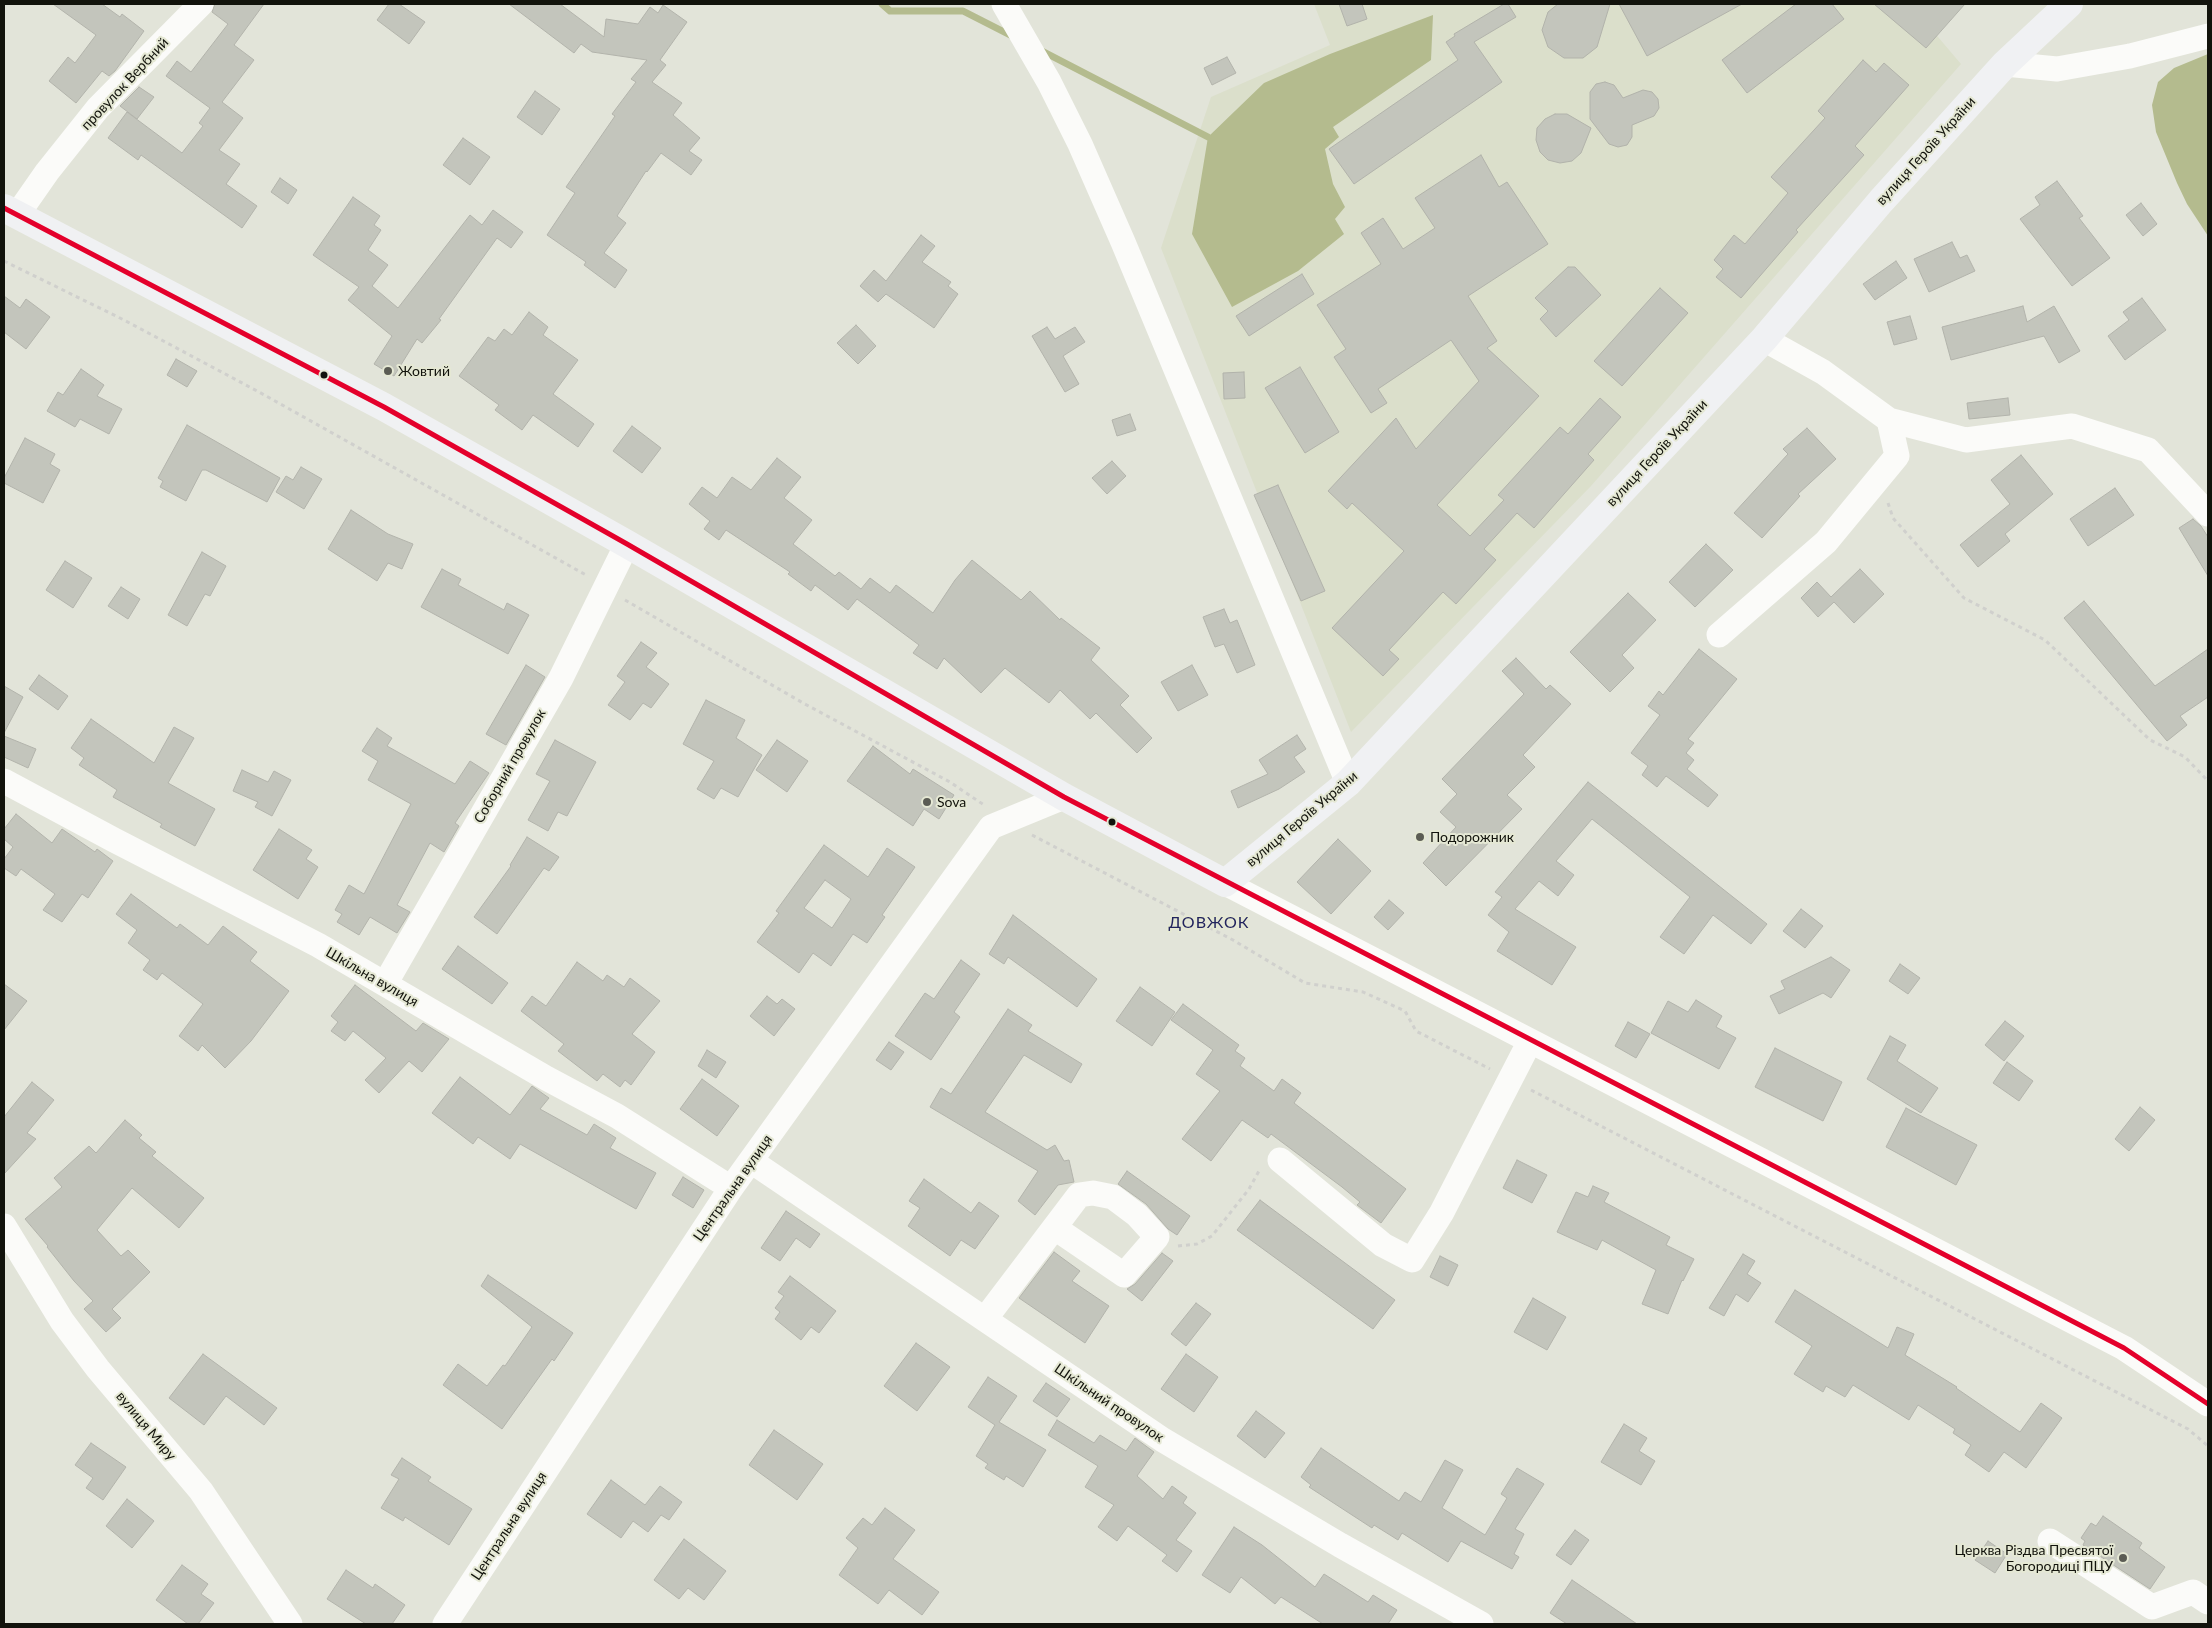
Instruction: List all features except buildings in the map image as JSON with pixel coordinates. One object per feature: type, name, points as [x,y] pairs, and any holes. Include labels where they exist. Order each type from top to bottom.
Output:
[{"type":"main road","name":"вулиця Героїв України","points":[[1225,883],[1348,783],[1764,339],[1881,201],[2005,64],[2069,4]]},
{"type":"main road","points":[[10,212],[384,407],[627,544],[1064,797],[1225,883]]},
{"type":"street","name":"провулок Вербний","points":[[10,212],[46,172],[98,108],[201,4]]},
{"type":"street","points":[[1004,4],[1049,82],[1080,144],[1123,242],[1348,783]]},
{"type":"street","points":[[2005,64],[2057,69],[2130,56],[2208,36]]},
{"type":"street","points":[[1764,339],[1822,372],[1889,420],[1966,440],[2072,426],[2148,450],[2208,514]]},
{"type":"street","points":[[1719,635],[1826,542],[1898,456],[1889,420]]},
{"type":"street","name":"Соборний провулок","points":[[384,984],[561,678],[627,544]]},
{"type":"street","name":"Шкільна вулиця","points":[[4,780],[114,840],[318,945],[546,1078],[616,1116],[731,1188]]},
{"type":"street","name":"Центральна вулиця","points":[[445,1624],[731,1188],[990,827],[1064,797]]},
{"type":"street","points":[[1225,883],[2124,1348],[2208,1404]]},
{"type":"street","points":[[1280,1160],[1383,1245],[1412,1260],[1442,1212],[1530,1041]]},
{"type":"street","name":"Шкільний провулок","points":[[751,1161],[1163,1440],[1340,1545],[1481,1624]]},
{"type":"street","points":[[985,1319],[1055,1228],[1068,1207],[1079,1195],[1093,1193],[1113,1197],[1137,1216],[1157,1237],[1124,1275],[1055,1228]]},
{"type":"street","name":"вулиця Миру","points":[[4,1226],[62,1321],[128,1406],[201,1491],[290,1624]]},
{"type":"street","points":[[2050,1541],[2152,1607],[2193,1592],[2208,1602]]},
{"type":"path","points":[[4,260],[124,320],[251,388],[574,568],[605,588],[803,702],[950,782],[1025,832],[1233,940],[1305,983],[1363,992],[1405,1012],[1416,1031],[2188,1429],[2208,1446]]},
{"type":"path","points":[[1879,478],[1893,518],[1964,598],[2045,640],[2150,740],[2185,757],[2208,781]]},
{"type":"path","points":[[1157,1237],[1177,1246],[1197,1244],[1212,1236],[1249,1189],[1262,1167],[1270,1162],[1280,1160]]},
{"type":"shaded area","points":[[1314,4],[1910,4],[1961,64],[1591,486],[1351,732],[1161,248],[1211,97],[1330,45]]},
{"type":"shaded area","points":[[1433,15],[1431,60],[1333,127],[1339,137],[1325,149],[1333,184],[1345,207],[1335,219],[1344,234],[1298,271],[1232,307],[1192,234],[1208,137],[1264,83],[1330,54]]},
{"type":"shaded area","points":[[2208,54],[2208,236],[2187,204],[2177,183],[2156,132],[2152,105],[2158,82],[2174,68]]},
{"type":"waterway","points":[[882,4],[890,11],[963,11],[1014,37]]},
{"type":"waterway","points":[[1040,50],[1208,137]]},
{"type":"transit line","points":[[4,208],[384,407],[627,544],[1064,797],[2124,1348],[2208,1404]]},
{"type":"place","name":"Жовтий","points":[[388,371]]},
{"type":"place","name":"Sova","points":[[927,802]]},
{"type":"place","name":"Подорожник","points":[[1420,837]]},
{"type":"place","name":"Церква Різдва Пресвятої Богородиці ПЦУ","points":[[2123,1558]]},
{"type":"district","name":"ДОВЖОК","points":[[1209,923]]}]
